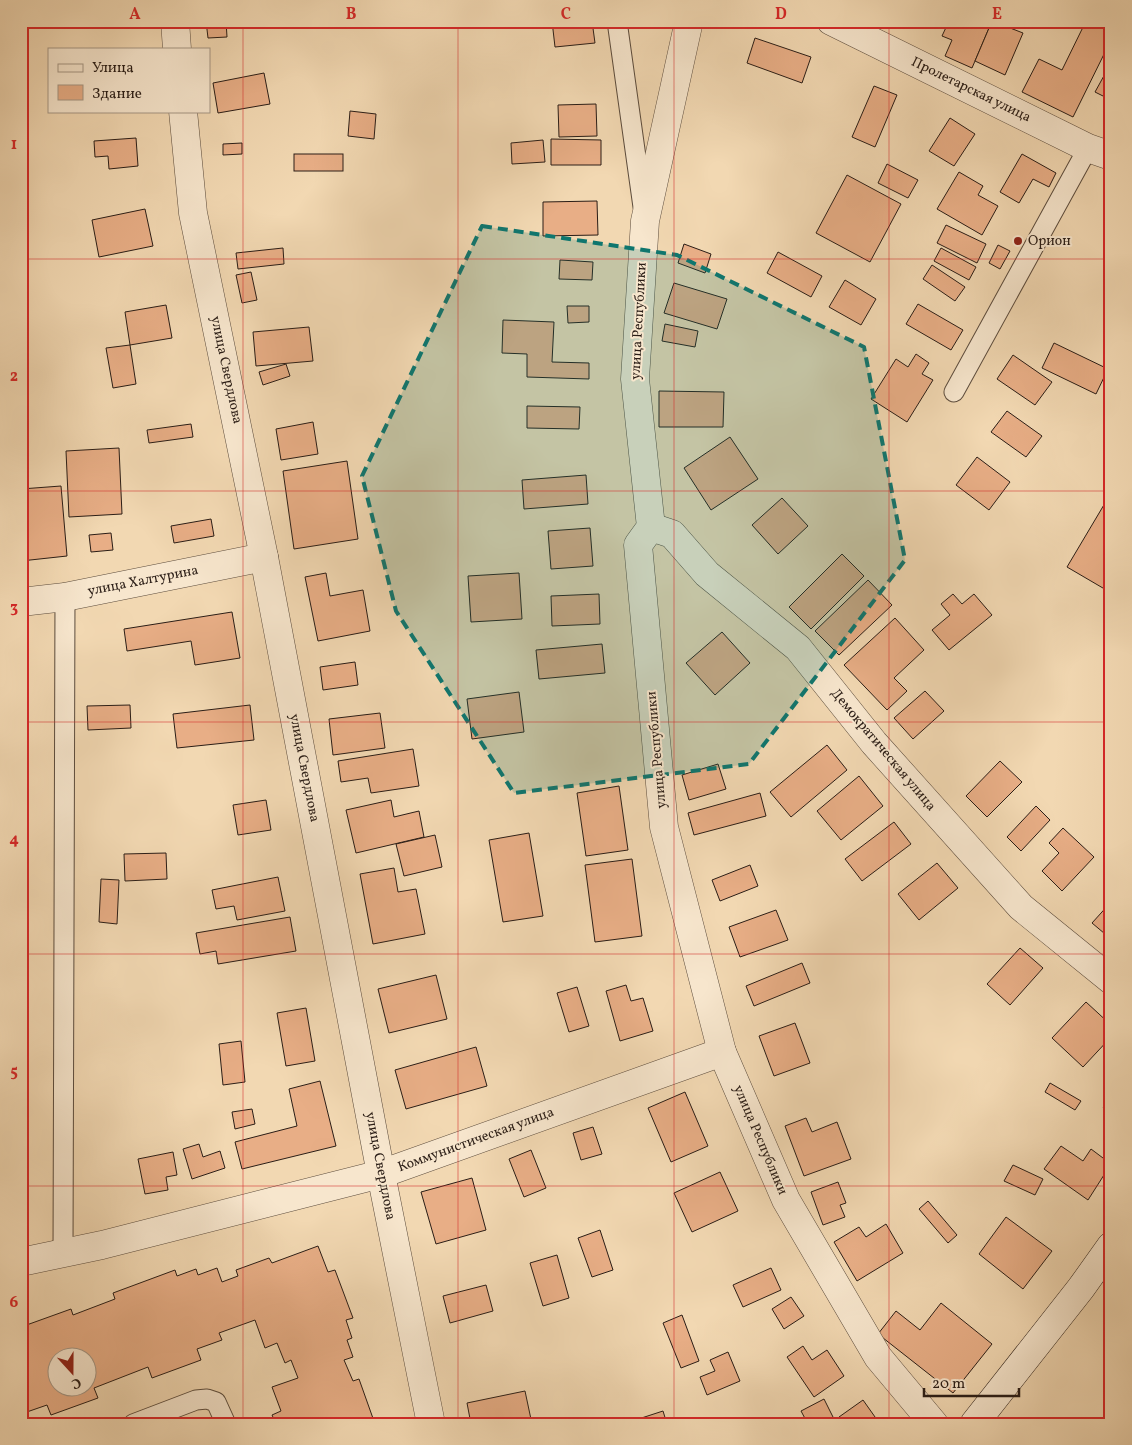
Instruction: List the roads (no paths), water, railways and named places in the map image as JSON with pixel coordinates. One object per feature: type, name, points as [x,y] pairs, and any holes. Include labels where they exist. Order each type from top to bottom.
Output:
[{"type":"street","points":[[175,21],[178,48]]},
{"type":"street","name":"улица Республики","points":[[690,21],[645,221],[635,378],[651,527],[638,545],[664,827],[722,1052],[786,1200],[878,1356],[934,1424]]},
{"type":"street","name":"Пролетарская улица","points":[[831,21],[1100,152]]},
{"type":"street","name":"улица Свердлова","points":[[183,112],[193,213],[264,557],[381,1174],[431,1424]]},
{"type":"street","name":"Демократическая улица","points":[[651,527],[672,534],[708,574],[798,648],[874,743],[1021,908],[1111,980]]},
{"type":"street","name":"улица Халтурина","points":[[21,602],[65,597],[264,557]]},
{"type":"street","name":"Коммунистическая улица","points":[[21,1262],[381,1174],[722,1052]]},
{"type":"street","points":[[974,1424],[1081,1288],[1111,1246]]},
{"type":"lane","points":[[617,21],[645,221]]},
{"type":"lane","points":[[954,392],[1100,152]]},
{"type":"lane","points":[[63,1253],[65,597]]},
{"type":"lane","points":[[133,1424],[196,1400],[207,1399],[216,1402],[226,1424]]},
{"type":"place","name":"Орион","points":[[1018,241]]}]
